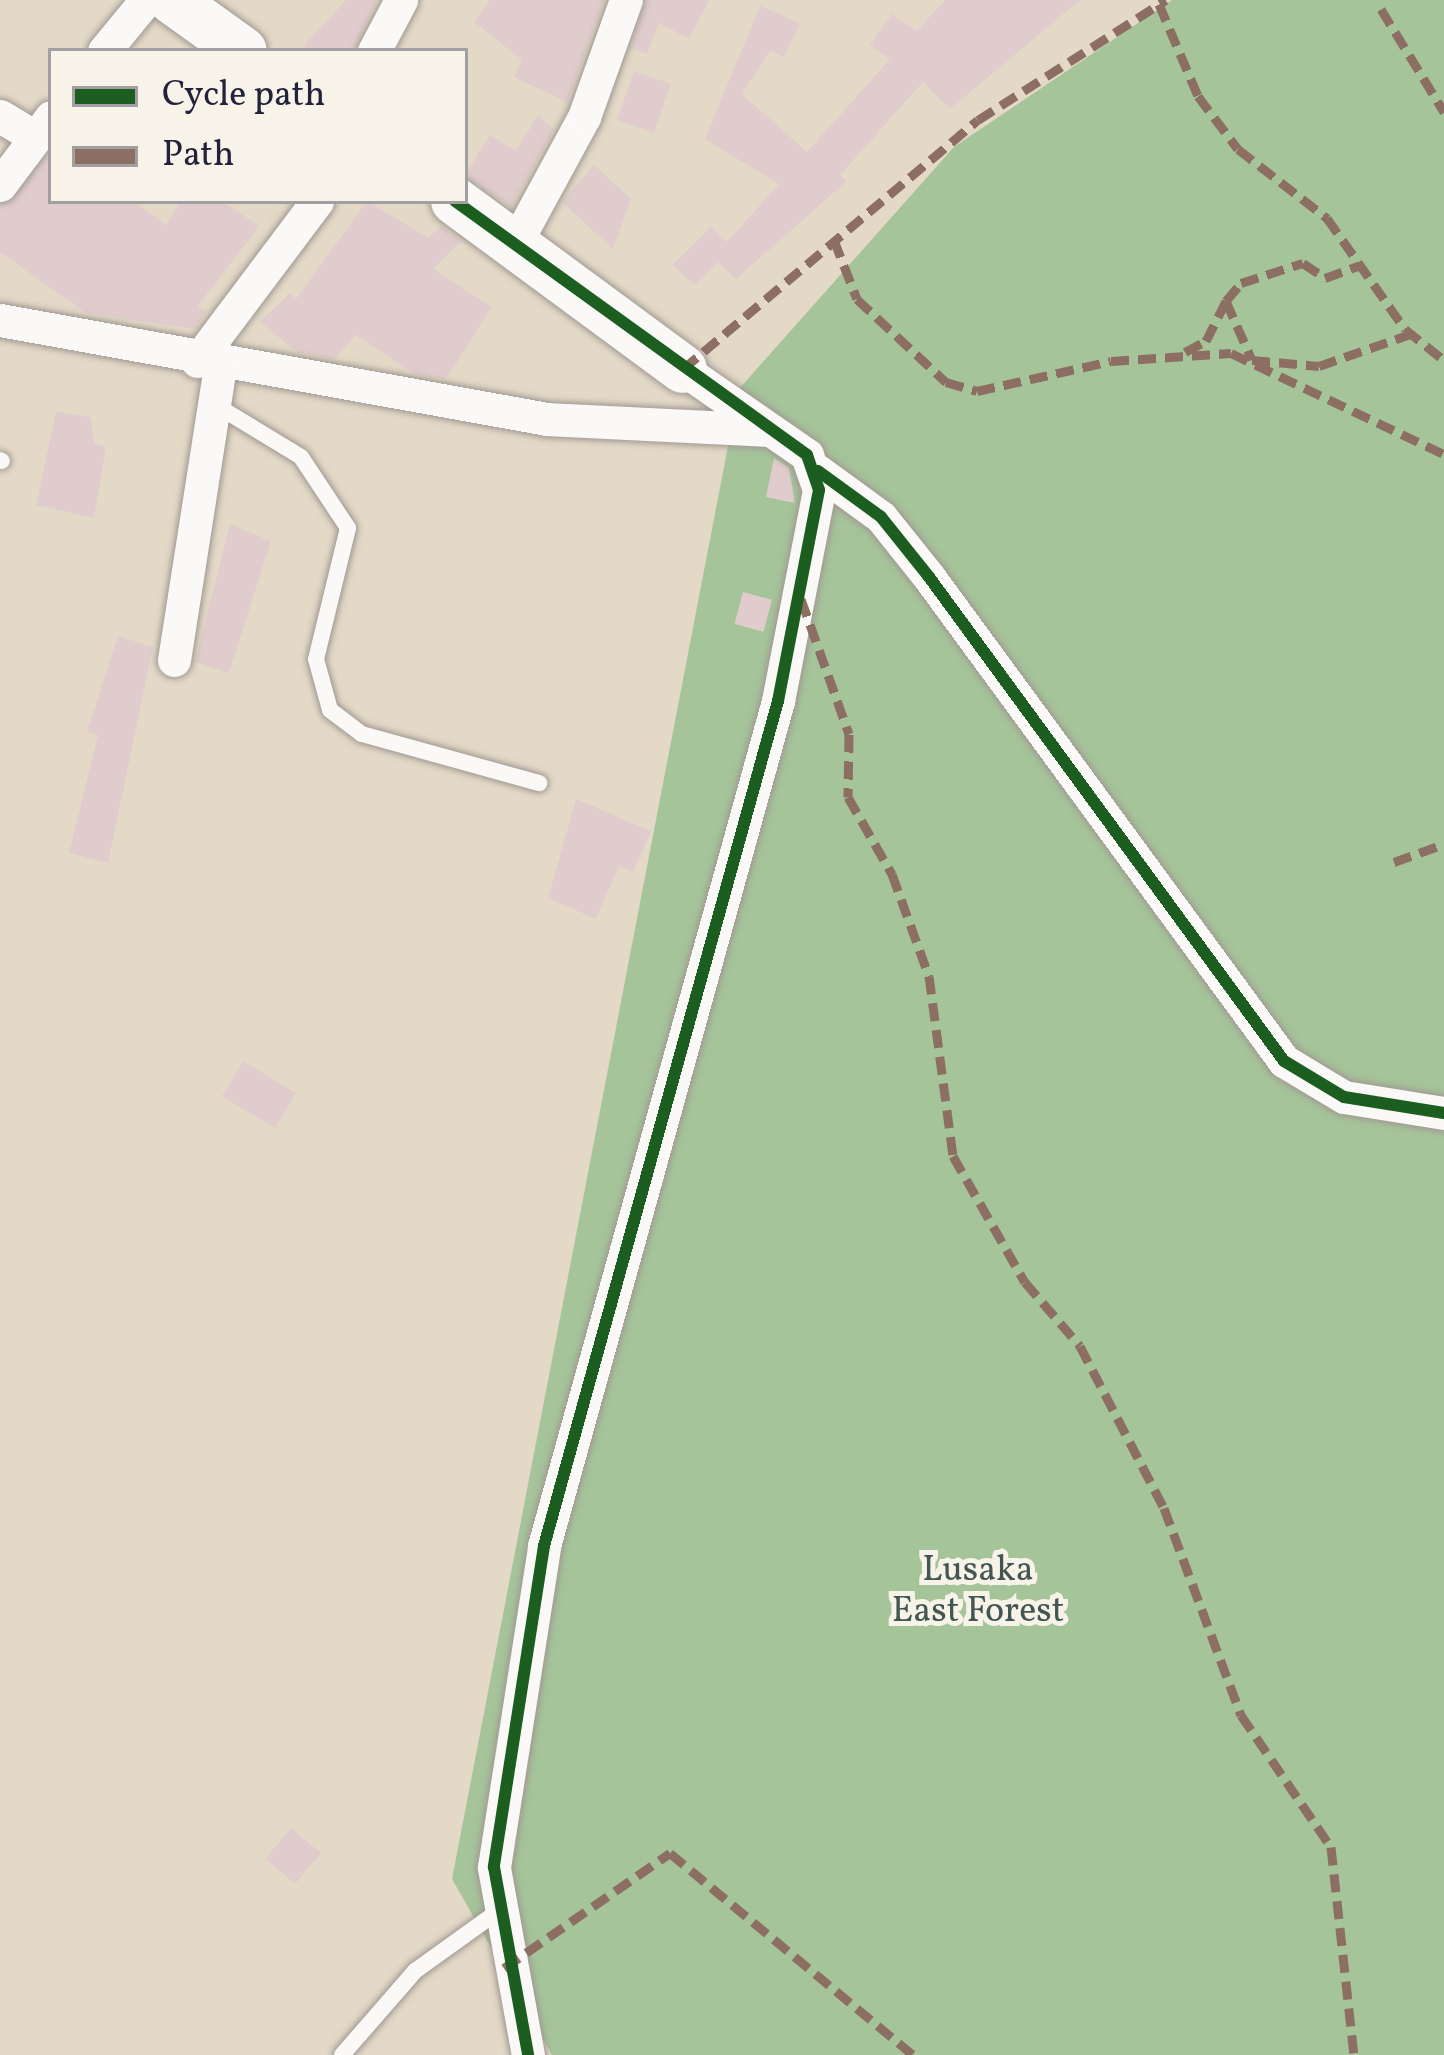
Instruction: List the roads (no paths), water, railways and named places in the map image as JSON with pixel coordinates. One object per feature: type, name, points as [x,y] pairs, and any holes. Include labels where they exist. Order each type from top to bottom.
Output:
[{"type":"street","points":[[106,48],[146,0]]},
{"type":"street","points":[[172,0],[240,48]]},
{"type":"street","points":[[376,48],[401,0]]},
{"type":"street","points":[[515,244],[584,116],[626,0]]},
{"type":"street","points":[[0,116],[43,127],[0,185]]},
{"type":"street","points":[[174,660],[213,404],[209,363],[315,204]]},
{"type":"street","points":[[458,204],[770,430],[881,517],[1284,1061],[1344,1097],[1444,1113]]},
{"type":"street","points":[[0,320],[209,363],[604,426],[770,430]]},
{"type":"street","points":[[528,2055],[497,1912],[496,1824],[552,1508],[778,701],[818,471]]},
{"type":"lane","points":[[213,404],[301,457],[348,528],[316,658],[330,710],[362,734],[539,783]]},
{"type":"lane","points":[[342,2055],[415,1971],[497,1912]]},
{"type":"park label","name":"Lusaka East Forest","points":[[978,1592]]}]
